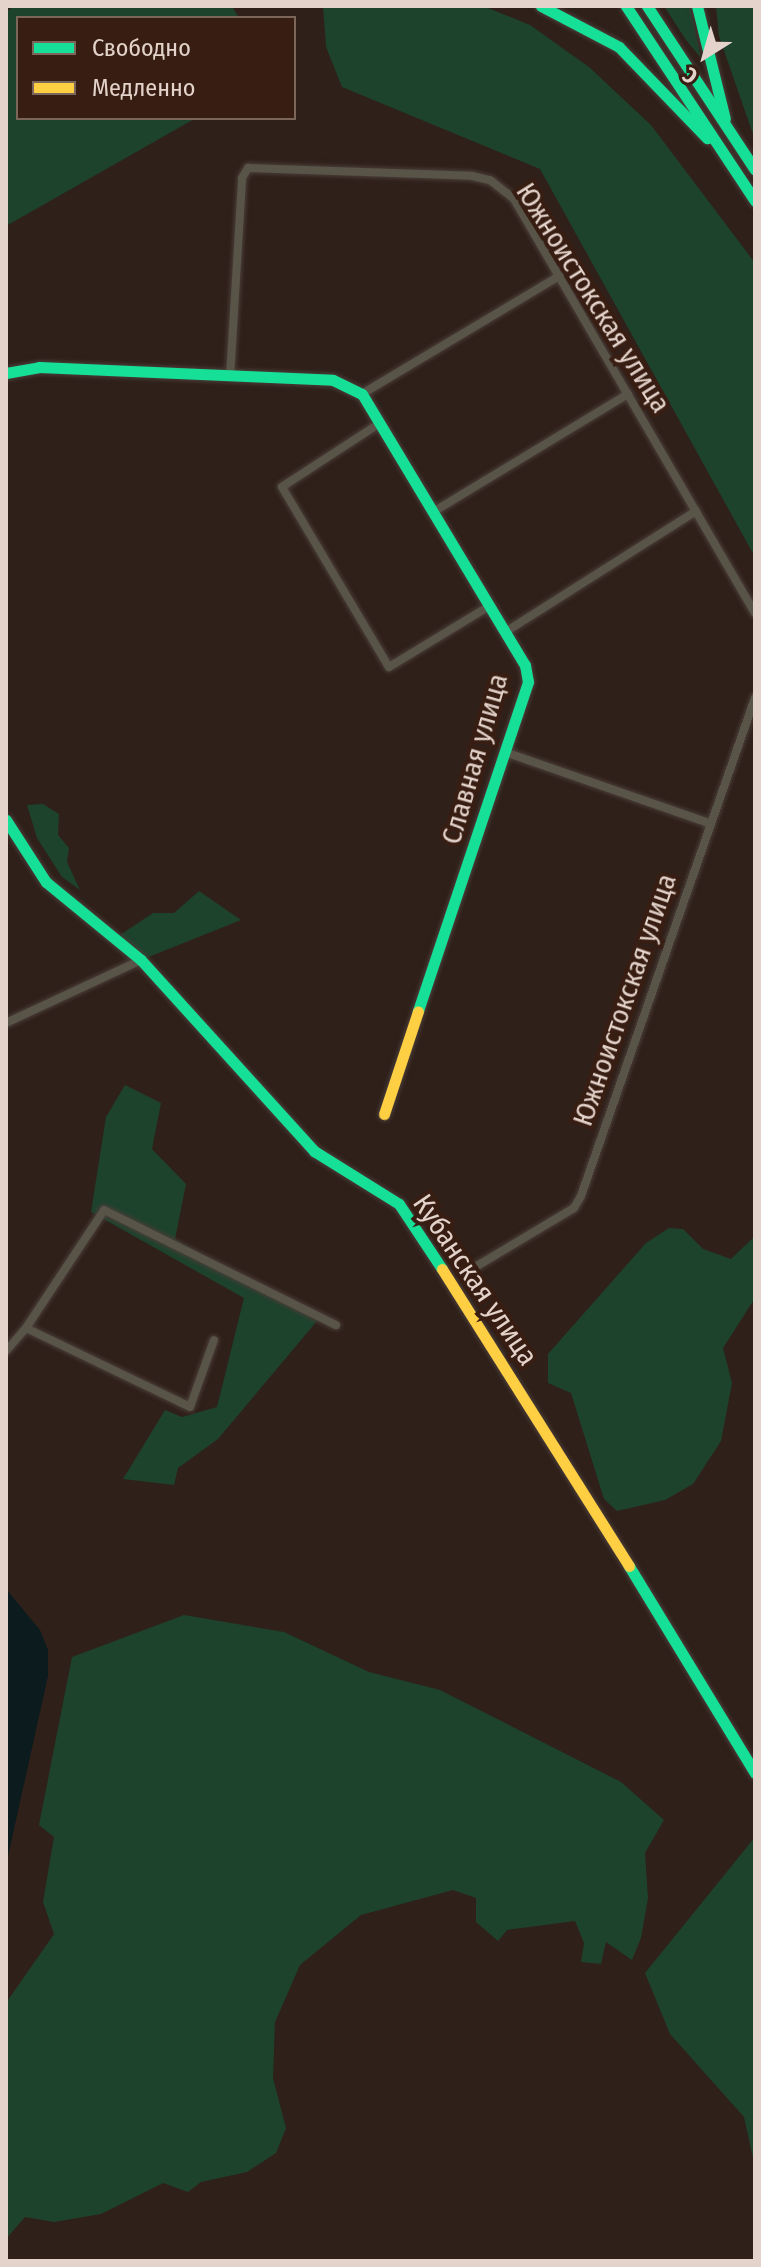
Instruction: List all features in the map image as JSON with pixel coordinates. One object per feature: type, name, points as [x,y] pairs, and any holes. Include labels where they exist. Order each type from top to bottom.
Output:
[{"type":"main road","points":[[541,6],[619,47],[733,167]]},
{"type":"main road","points":[[626,6],[755,201]]},
{"type":"main road","points":[[647,6],[755,170]]},
{"type":"main road","points":[[697,6],[729,131]]},
{"type":"main road","points":[[6,373],[39,367],[333,380],[362,394]]},
{"type":"main road","name":"Славная улица","points":[[362,394],[507,631],[529,677],[384,1114]]},
{"type":"main road","name":"Кубанская улица","points":[[6,820],[46,882],[141,960],[314,1151],[399,1204],[509,1371],[755,1773]]},
{"type":"street","name":"Южноистокская улица","points":[[230,377],[246,170],[253,166],[481,177],[514,199],[755,613]]},
{"type":"street","points":[[362,394],[559,276]]},
{"type":"street","points":[[433,512],[628,394]]},
{"type":"street","points":[[380,423],[282,487],[389,667],[491,605]]},
{"type":"street","points":[[507,631],[696,511]]},
{"type":"street","name":"Южноистокская улица","points":[[477,1266],[574,1208],[581,1196],[755,698]]},
{"type":"street","points":[[505,752],[709,823]]},
{"type":"street","points":[[6,1023],[141,960]]},
{"type":"street","points":[[6,1351],[26,1328],[104,1210],[336,1325]]},
{"type":"street","points":[[26,1328],[190,1407],[214,1340]]},
{"type":"green space","points":[[14,6],[232,6],[238,16],[16,16],[16,120],[192,120],[6,226],[6,12]]},
{"type":"green space","points":[[323,6],[483,6],[530,25],[589,67],[651,125],[755,263],[755,557],[540,169],[342,87],[326,47]]},
{"type":"green space","points":[[664,6],[690,6],[701,58],[686,40]]},
{"type":"green space","points":[[716,6],[755,6],[755,140],[719,36]]},
{"type":"green space","points":[[43,804],[59,814],[58,835],[69,848],[67,862],[80,890],[62,877],[37,838],[27,805]]},
{"type":"green space","points":[[199,891],[241,920],[141,960],[117,937],[153,913],[174,913]]},
{"type":"green space","points":[[125,1085],[161,1103],[152,1149],[186,1184],[175,1239],[317,1321],[218,1439],[178,1468],[174,1485],[123,1479],[165,1410],[182,1417],[217,1407],[244,1298],[91,1212],[106,1117]]},
{"type":"green space","points":[[669,1228],[683,1229],[703,1249],[731,1259],[755,1236],[755,1298],[723,1348],[732,1383],[721,1441],[693,1484],[665,1500],[617,1511],[604,1499],[571,1393],[548,1383],[548,1354],[646,1243]]},
{"type":"green space","points":[[184,1615],[284,1632],[369,1672],[440,1690],[621,1782],[664,1820],[645,1853],[648,1898],[641,1938],[632,1960],[606,1942],[601,1964],[581,1962],[584,1943],[575,1921],[507,1930],[498,1941],[476,1922],[476,1898],[453,1890],[361,1915],[300,1965],[275,2022],[273,2078],[286,2128],[276,2153],[247,2172],[201,2182],[188,2192],[163,2183],[101,2214],[54,2222],[25,2217],[6,2239],[6,2003],[54,1934],[43,1902],[54,1837],[39,1825],[72,1657]]},
{"type":"green space","points":[[755,1837],[755,2167],[744,2117],[670,2034],[645,1973]]},
{"type":"shaded area","points":[[6,1589],[40,1630],[48,1650],[48,1676],[6,1865]]},
{"type":"traffic: fast","points":[[541,6],[619,47],[707,138]]},
{"type":"traffic: fast","points":[[626,6],[755,201]]},
{"type":"traffic: fast","points":[[647,6],[755,170]]},
{"type":"traffic: fast","points":[[697,6],[725,119]]},
{"type":"traffic: fast","points":[[6,373],[39,367],[333,380],[362,394],[525,665],[528,682],[418,1011]]},
{"type":"traffic: fast","points":[[6,820],[46,882],[141,960],[314,1151],[399,1204],[442,1269]]},
{"type":"traffic: fast","points":[[629,1566],[755,1773]]},
{"type":"traffic: slow","points":[[384,1114],[418,1011]]},
{"type":"traffic: slow","points":[[442,1269],[629,1566]]}]
